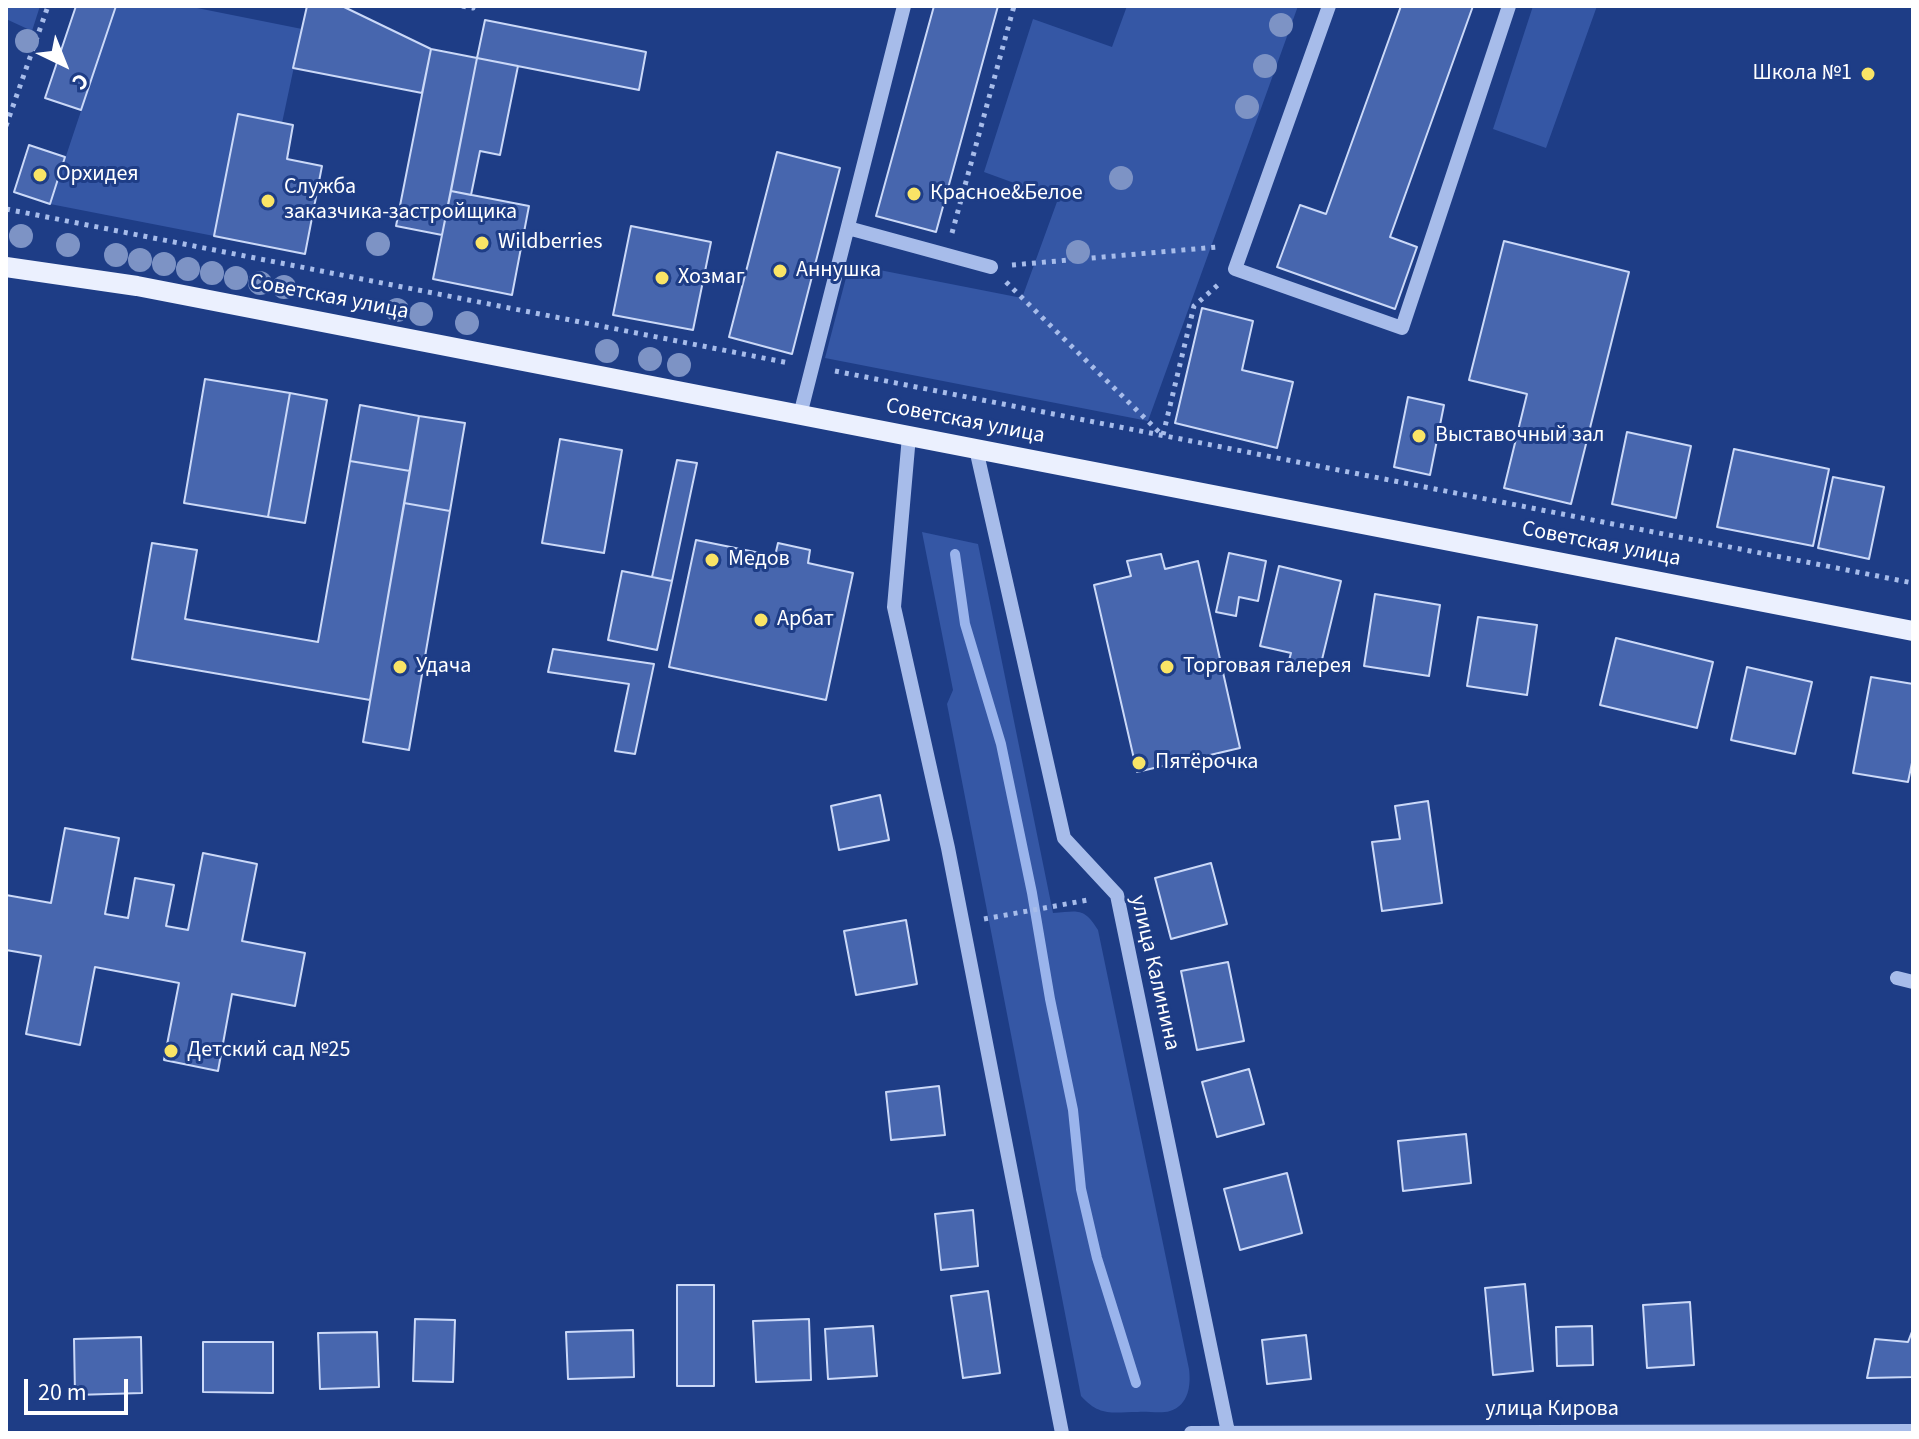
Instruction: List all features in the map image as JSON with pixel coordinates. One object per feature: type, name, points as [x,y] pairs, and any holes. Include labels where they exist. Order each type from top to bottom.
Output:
[{"type":"main road","name":"Советская улица","points":[[6,267],[137,286],[1913,631]]},
{"type":"street","points":[[800,415],[904,6]]},
{"type":"street","points":[[1329,6],[1235,269],[1402,328],[1509,6]]},
{"type":"street","points":[[848,228],[991,267]]},
{"type":"street","points":[[909,436],[894,607],[948,848],[1062,1433]]},
{"type":"street","name":"улица Калинина","points":[[976,449],[1064,838],[1117,895],[1228,1432]]},
{"type":"street","points":[[1897,978],[1913,982]]},
{"type":"street","name":"улица Кирова","points":[[1191,1433],[1913,1431]]},
{"type":"path","points":[[6,126],[48,6]]},
{"type":"path","points":[[462,6],[473,6]]},
{"type":"path","points":[[945,255],[1014,6]]},
{"type":"path","points":[[6,209],[1913,583]]},
{"type":"path","points":[[991,267],[1243,245]]},
{"type":"path","points":[[991,267],[1163,436]]},
{"type":"path","points":[[1163,436],[1194,306],[1235,269]]},
{"type":"path","points":[[963,923],[1058,906]]},
{"type":"shaded area","points":[[6,6],[40,6],[32,31],[6,19]]},
{"type":"shaded area","points":[[116,6],[187,6],[302,29],[282,123],[238,115],[214,236],[50,204]]},
{"type":"shaded area","points":[[1127,6],[1298,6],[1148,421],[825,358],[847,274],[852,268],[859,266],[1022,298],[1058,199],[984,172],[1033,19],[1112,47]]},
{"type":"shaded area","points":[[1533,6],[1597,6],[1546,148],[1493,129]]},
{"type":"shaded area","points":[[922,532],[978,544],[1053,913],[1079,912],[1088,917],[1098,930],[1189,1369],[1190,1381],[1185,1399],[1170,1411],[1107,1412],[1094,1407],[1081,1396],[947,704],[953,690]]},
{"type":"building","points":[[76,6],[116,6],[81,110],[45,98]]},
{"type":"building","points":[[307,6],[342,6],[431,49],[422,93],[293,68]]},
{"type":"building","points":[[934,6],[998,6],[936,232],[876,216]]},
{"type":"building","points":[[1401,6],[1473,6],[1390,237],[1417,247],[1395,309],[1277,267],[1300,205],[1326,214]]},
{"type":"building","points":[[485,20],[646,52],[639,90],[477,58]]},
{"type":"building","points":[[431,49],[477,58],[442,235],[396,226]]},
{"type":"building","points":[[477,58],[518,66],[500,155],[480,151],[471,195],[451,191]]},
{"type":"building","points":[[238,114],[293,125],[287,159],[322,166],[305,254],[214,236]]},
{"type":"building","name":"Орхидея","points":[[29,145],[65,157],[50,204],[14,192]]},
{"type":"building","points":[[777,152],[840,168],[792,354],[729,337]]},
{"type":"building","points":[[451,191],[529,206],[512,295],[433,279]]},
{"type":"building","points":[[631,226],[711,242],[693,330],[613,315]]},
{"type":"building","points":[[1504,241],[1629,272],[1571,504],[1504,488],[1527,394],[1469,380]]},
{"type":"building","points":[[1202,308],[1253,321],[1242,370],[1293,382],[1277,448],[1175,423]]},
{"type":"building","points":[[205,379],[290,393],[268,517],[184,503]]},
{"type":"building","points":[[290,393],[327,400],[305,523],[268,517]]},
{"type":"building","name":"Выставочный зал","points":[[1408,397],[1444,405],[1430,475],[1394,467]]},
{"type":"building","points":[[360,405],[419,416],[410,471],[350,461]]},
{"type":"building","points":[[419,416],[465,423],[450,511],[404,503]]},
{"type":"building","points":[[1627,432],[1691,446],[1676,518],[1612,504]]},
{"type":"building","points":[[560,439],[622,450],[604,553],[542,543]]},
{"type":"building","points":[[1734,449],[1829,469],[1813,546],[1717,527]]},
{"type":"building","points":[[677,460],[697,463],[672,581],[652,577]]},
{"type":"building","points":[[350,461],[410,471],[370,700],[132,659],[152,543],[197,550],[185,619],[318,642]]},
{"type":"building","points":[[1833,477],[1884,487],[1869,559],[1818,548]]},
{"type":"building","points":[[404,503],[450,511],[409,750],[363,742]]},
{"type":"building","name":"Арбат","points":[[696,540],[775,556],[778,543],[810,550],[808,563],[853,573],[826,700],[669,667]]},
{"type":"building","points":[[1229,553],[1266,561],[1258,601],[1239,597],[1236,616],[1216,612]]},
{"type":"building","name":"Торговая галерея","points":[[1161,554],[1165,569],[1198,561],[1240,748],[1137,772],[1094,585],[1131,576],[1127,561]]},
{"type":"building","points":[[1279,566],[1341,581],[1319,672],[1288,664],[1291,653],[1260,646]]},
{"type":"building","points":[[622,571],[672,581],[657,650],[608,640]]},
{"type":"building","points":[[1375,594],[1440,605],[1429,676],[1364,666]]},
{"type":"building","points":[[1478,617],[1537,625],[1527,695],[1467,686]]},
{"type":"building","points":[[1616,638],[1713,662],[1697,728],[1600,705]]},
{"type":"building","points":[[553,649],[654,664],[635,754],[615,751],[629,684],[548,672]]},
{"type":"building","points":[[1747,667],[1812,682],[1795,754],[1731,740]]},
{"type":"building","points":[[1871,677],[1913,684],[1913,758],[1908,782],[1853,773]]},
{"type":"building","points":[[880,795],[889,840],[839,850],[831,806]]},
{"type":"building","points":[[1428,801],[1442,903],[1382,911],[1372,842],[1400,839],[1395,806]]},
{"type":"building","points":[[65,828],[119,838],[105,914],[128,918],[135,878],[174,885],[166,926],[188,930],[203,853],[257,864],[242,941],[305,953],[295,1006],[232,994],[218,1071],[164,1060],[179,983],[95,967],[80,1045],[26,1034],[41,956],[6,950],[6,895],[51,903]]},
{"type":"building","points":[[1211,863],[1227,924],[1171,939],[1155,878]]},
{"type":"building","points":[[906,920],[917,984],[856,995],[844,931]]},
{"type":"building","points":[[1228,962],[1244,1041],[1197,1050],[1181,971]]},
{"type":"building","points":[[1249,1069],[1264,1124],[1217,1137],[1202,1082]]},
{"type":"building","points":[[939,1086],[945,1135],[891,1140],[886,1092]]},
{"type":"building","points":[[1466,1134],[1471,1183],[1403,1191],[1398,1141]]},
{"type":"building","points":[[1287,1173],[1302,1233],[1240,1250],[1224,1189]]},
{"type":"building","points":[[973,1210],[978,1266],[941,1270],[935,1214]]},
{"type":"building","points":[[1525,1284],[1533,1371],[1493,1375],[1485,1288]]},
{"type":"building","points":[[677,1285],[714,1285],[714,1386],[677,1386]]},
{"type":"building","points":[[988,1291],[1000,1373],[963,1378],[951,1296]]},
{"type":"building","points":[[1690,1302],[1694,1365],[1647,1368],[1643,1305]]},
{"type":"building","points":[[415,1319],[455,1320],[453,1382],[413,1381]]},
{"type":"building","points":[[809,1319],[811,1380],[756,1382],[753,1321]]},
{"type":"building","points":[[873,1326],[877,1376],[828,1379],[825,1329]]},
{"type":"building","points":[[1592,1326],[1593,1365],[1557,1366],[1556,1327]]},
{"type":"building","points":[[1913,1329],[1913,1377],[1867,1378],[1875,1339],[1908,1342]]},
{"type":"building","points":[[633,1330],[634,1377],[568,1379],[566,1332]]},
{"type":"building","points":[[377,1332],[379,1387],[320,1389],[318,1333]]},
{"type":"building","points":[[1306,1335],[1311,1379],[1267,1384],[1262,1340]]},
{"type":"building","points":[[141,1337],[142,1393],[75,1395],[74,1339]]},
{"type":"building","points":[[203,1342],[273,1342],[273,1393],[203,1392]]},
{"type":"waterway","points":[[955,554],[965,624],[1001,744],[1032,893],[1073,1110],[1081,1189],[1097,1258],[1136,1383]]},
{"type":"place","name":"Школа №1","points":[[1868,74]]},
{"type":"place","name":"Орхидея","points":[[40,175]]},
{"type":"place","name":"Красное&Белое","points":[[914,194]]},
{"type":"place","name":"Служба заказчика-застройщика","points":[[268,201]]},
{"type":"place","name":"Wildberries","points":[[482,243]]},
{"type":"place","name":"Аннушка","points":[[780,271]]},
{"type":"place","name":"Хозмаг","points":[[662,278]]},
{"type":"place","name":"Выставочный зал","points":[[1419,436]]},
{"type":"place","name":"Медов","points":[[712,560]]},
{"type":"place","name":"Арбат","points":[[761,620]]},
{"type":"place","name":"Удача","points":[[400,667]]},
{"type":"place","name":"Торговая галерея","points":[[1167,667]]},
{"type":"place","name":"Пятёрочка","points":[[1139,763]]},
{"type":"place","name":"Детский сад №25","points":[[171,1051]]}]
